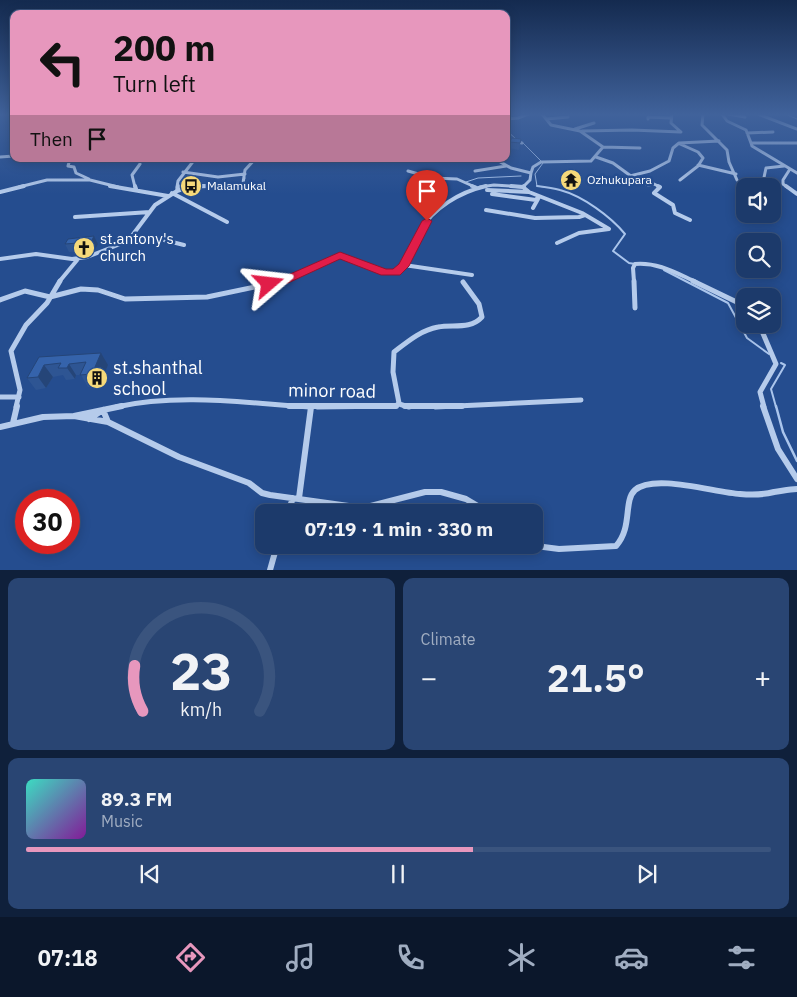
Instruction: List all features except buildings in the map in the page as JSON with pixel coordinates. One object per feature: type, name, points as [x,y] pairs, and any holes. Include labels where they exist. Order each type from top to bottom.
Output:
[{"type":"street","points":[[510,141],[522,143]]},
{"type":"street","points":[[593,141],[603,147],[640,148]]},
{"type":"street","points":[[629,176],[650,171],[669,161],[672,148],[679,144],[719,141],[727,150],[729,162],[737,178]]},
{"type":"street","points":[[751,143],[797,142]]},
{"type":"street","points":[[751,143],[752,146],[797,173]]},
{"type":"street","points":[[679,144],[702,155],[703,158],[698,165],[680,180]]},
{"type":"street","points":[[583,167],[586,162],[596,157],[603,147]]},
{"type":"street","points":[[596,157],[614,163],[629,176],[648,185],[654,184],[660,187],[654,192],[673,205],[675,213],[690,220]]},
{"type":"street","points":[[523,187],[530,180],[533,167],[543,162],[574,160],[586,162]]},
{"type":"street","points":[[69,162],[68,166],[74,167],[76,173],[90,180],[110,186],[170,195],[227,222]]},
{"type":"street","points":[[177,191],[178,181],[192,162]]},
{"type":"street","points":[[0,259],[36,254],[78,259],[116,247],[128,241],[150,212],[170,195],[191,186],[235,186],[243,183],[245,170],[252,162]]},
{"type":"street","points":[[500,162],[531,173]]},
{"type":"street","points":[[136,189],[132,175],[140,164]]},
{"type":"street","points":[[698,165],[736,174]]},
{"type":"street","points":[[475,171],[507,166]]},
{"type":"street","points":[[764,178],[766,168],[786,166]]},
{"type":"street","points":[[790,169],[783,180],[783,184],[797,194]]},
{"type":"street","points":[[408,171],[434,178],[457,179],[477,188]]},
{"type":"street","points":[[183,172],[218,177],[244,174]]},
{"type":"street","points":[[0,192],[47,180],[90,180]]},
{"type":"street","points":[[0,300],[25,292],[50,297],[81,289],[98,290],[125,299],[207,298],[284,281],[340,255],[388,273],[398,272],[404,265],[421,230],[430,217],[446,205],[477,188],[491,185],[523,187],[539,198],[585,215],[609,229],[579,233],[557,243]]},
{"type":"street","points":[[487,190],[529,192]]},
{"type":"street","points":[[492,194],[539,198]]},
{"type":"street","points":[[533,208],[539,198]]},
{"type":"street","points":[[486,210],[534,218],[579,217],[585,215]]},
{"type":"street","points":[[75,217],[150,212]]},
{"type":"street","points":[[131,237],[160,239],[184,246]]},
{"type":"street","points":[[13,423],[20,390],[12,351],[26,325],[50,297],[78,259]]},
{"type":"street","points":[[635,308],[633,268],[635,264],[641,263],[662,266],[736,302]]},
{"type":"street","points":[[404,265],[472,275]]},
{"type":"street","name":"minor road","points":[[74,416],[134,403],[196,400],[311,407],[394,407],[399,404],[393,372],[394,352],[426,331],[439,327],[473,324],[479,321],[482,316],[479,304],[463,282]]},
{"type":"street","points":[[763,333],[776,364],[760,392],[763,406],[784,462],[797,479]]},
{"type":"street","points":[[0,396],[19,397]]},
{"type":"street","points":[[399,404],[409,407],[434,407],[581,400]]},
{"type":"street","points":[[293,504],[296,498],[311,407]]},
{"type":"street","points":[[89,418],[103,410],[108,422]]},
{"type":"street","points":[[0,427],[43,417],[74,416],[108,422],[179,457],[249,483],[262,493],[336,504]]},
{"type":"street","points":[[543,547],[559,549],[616,546],[622,541],[627,531],[631,496],[635,490],[651,484],[731,495],[770,493],[797,489]]},
{"type":"street","points":[[378,504],[425,492],[441,492],[466,499],[474,504]]},
{"type":"street","points":[[270,570],[275,554]]},
{"type":"waterway","points":[[522,142],[543,163],[535,174],[537,186]]},
{"type":"waterway","points":[[466,182],[478,178],[521,176]]},
{"type":"waterway","points":[[240,186],[236,187],[243,185],[245,178]]},
{"type":"waterway","points":[[537,186],[544,187]]},
{"type":"waterway","points":[[537,186],[569,193],[587,202],[604,214],[625,234],[613,251],[629,263],[635,264]]},
{"type":"waterway","points":[[184,190],[194,188]]},
{"type":"waterway","points":[[664,270],[728,303],[747,338],[769,354]]},
{"type":"waterway","points":[[776,407],[771,389],[785,365],[781,363]]},
{"type":"waterway","points":[[776,406],[783,432],[797,461]]},
{"type":"place","name":"Ozhukupara","points":[[571,180]]},
{"type":"place","name":"Malamukal","points":[[191,186]]},
{"type":"place","name":"st.antony's church","points":[[84,248]]},
{"type":"place","name":"st.shanthal school","points":[[97,378]]},
{"type":"route","points":[[269,284],[284,281],[340,255],[347,256],[384,272],[396,272],[404,266],[427,221]]}]
